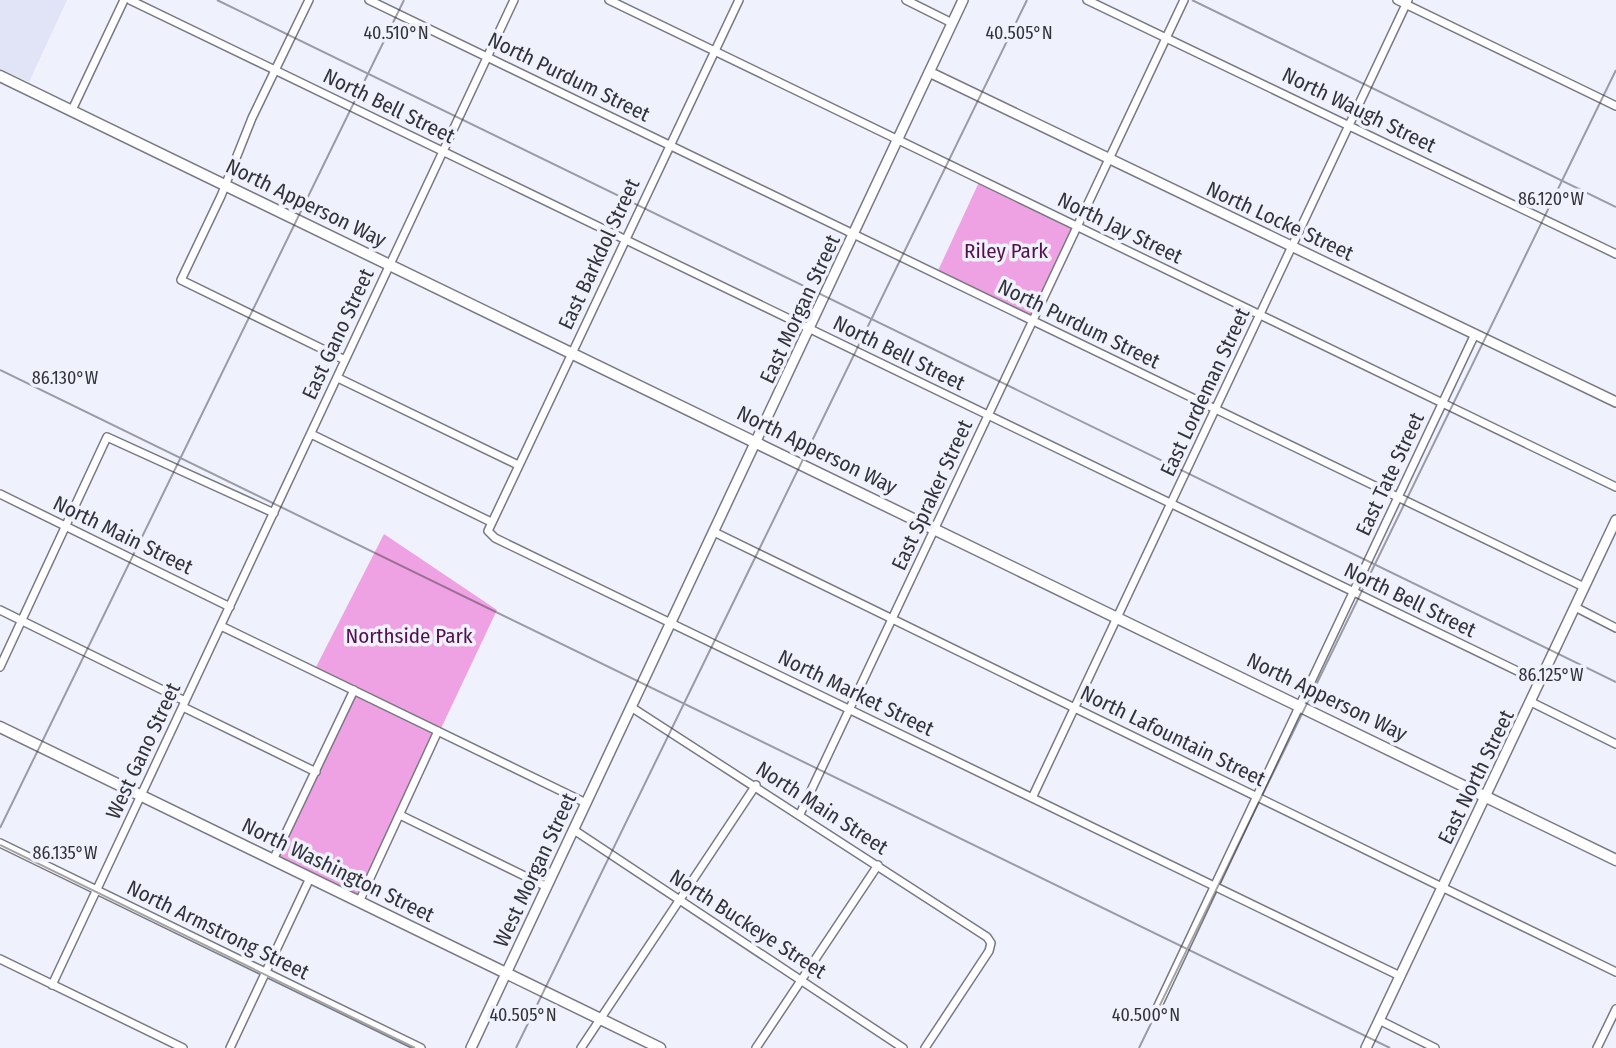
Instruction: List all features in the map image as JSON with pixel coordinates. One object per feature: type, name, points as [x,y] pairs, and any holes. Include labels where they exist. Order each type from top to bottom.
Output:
[{"type":"main road","name":"North Apperson Way","points":[[0,76],[1616,860]]},
{"type":"main road","name":"North Washington Street","points":[[0,727],[660,1048]]},
{"type":"street","points":[[72,110],[124,0]]},
{"type":"street","name":"North Bell Street","points":[[130,0],[1540,682]]},
{"type":"street","points":[[309,0],[181,280],[345,360]]},
{"type":"street","name":"North Purdum Street","points":[[369,0],[1584,587]]},
{"type":"street","name":"East Gano Street","points":[[230,607],[514,0]]},
{"type":"street","name":"North Jay Street","points":[[609,0],[1616,487]]},
{"type":"street","name":"East Barkdol Street","points":[[491,522],[739,0]]},
{"type":"street","points":[[906,0],[952,23]]},
{"type":"street","name":"East Morgan Street","points":[[631,707],[963,0]]},
{"type":"street","name":"North Waugh Street","points":[[1087,0],[1616,254]]},
{"type":"street","name":"East Spraker Street","points":[[800,814],[1184,0]]},
{"type":"street","points":[[1396,0],[1407,2],[1616,106]]},
{"type":"street","name":"East Lordeman Street","points":[[1032,798],[1407,2]]},
{"type":"street","name":"North Locke Street","points":[[929,72],[1616,402]]},
{"type":"street","name":"East Tate Street","points":[[1157,1008],[1475,334]]},
{"type":"street","points":[[338,378],[518,466]]},
{"type":"street","name":"North Market Street","points":[[311,434],[491,522],[488,531],[495,538],[1400,976]]},
{"type":"street","points":[[0,667],[107,437],[274,513]]},
{"type":"street","name":"North Main Street","points":[[0,494],[230,607]]},
{"type":"street","name":"East North Street","points":[[1366,1048],[1616,520]]},
{"type":"street","name":"North Lafountain Street","points":[[714,532],[1616,972]]},
{"type":"street","name":"West Gano Street","points":[[52,985],[230,607]]},
{"type":"street","points":[[1575,607],[1616,628]]},
{"type":"street","points":[[0,610],[316,772]]},
{"type":"street","points":[[221,626],[586,803]]},
{"type":"street","points":[[273,860],[354,690]]},
{"type":"street","points":[[1531,702],[1616,744]]},
{"type":"street","name":"North Main Street","points":[[631,707],[756,785],[987,937],[991,943],[989,951],[925,1048]]},
{"type":"street","name":"West Morgan Street","points":[[471,1048],[631,707]]},
{"type":"street","points":[[359,902],[438,731]]},
{"type":"street","points":[[581,1048],[756,785]]},
{"type":"street","points":[[400,815],[547,887]]},
{"type":"street","name":"North Buckeye Street","points":[[574,830],[903,1048]]},
{"type":"street","name":"North Armstrong Street","points":[[0,844],[421,1048]]},
{"type":"street","points":[[755,1048],[878,865]]},
{"type":"street","points":[[230,1048],[310,878]]},
{"type":"street","points":[[0,960],[183,1048]]},
{"type":"street","points":[[1597,1048],[1616,1009]]},
{"type":"street","points":[[1379,1020],[1435,1048]]},
{"type":"shaded area","points":[[0,0],[67,0],[29,82],[0,69]]},
{"type":"green space","name":"Riley Park","points":[[980,180],[1077,227],[1032,321],[936,275]]},
{"type":"green space","name":"Northside Park","points":[[384,534],[497,610],[359,902],[273,860],[354,691],[314,671]]}]
